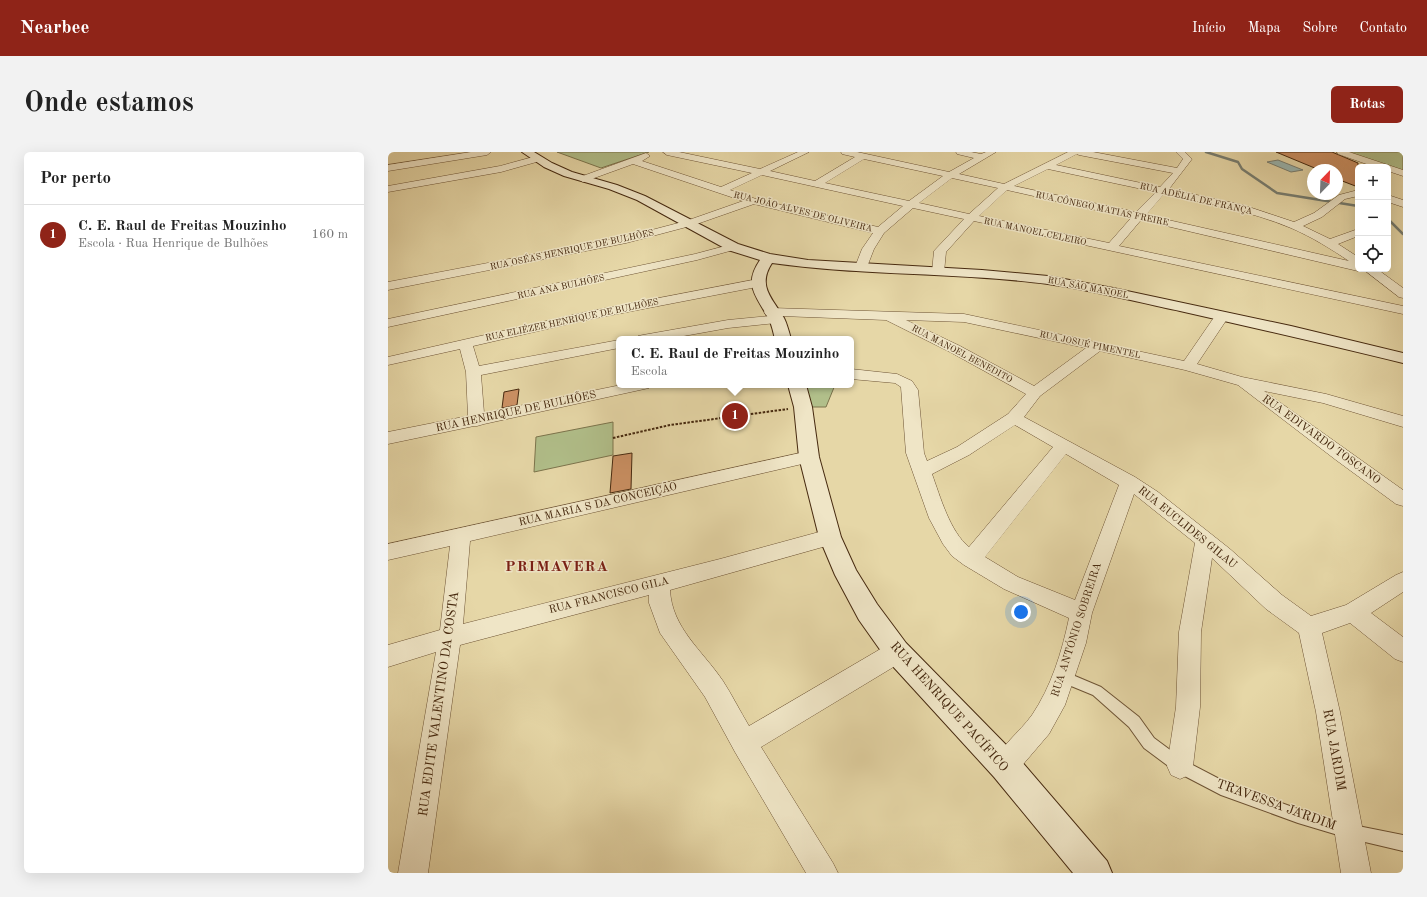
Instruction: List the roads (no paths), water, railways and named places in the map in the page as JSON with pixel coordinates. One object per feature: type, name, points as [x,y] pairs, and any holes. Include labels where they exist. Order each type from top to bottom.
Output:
[{"type":"main road","name":"RUA SÃO MANOEL","points":[[527,152],[537,159],[568,174],[613,187],[641,198],[734,247],[768,258],[808,264],[982,274],[1048,280],[1113,292],[1403,358]]},
{"type":"main road","points":[[768,258],[758,274],[758,283],[761,295],[774,315],[781,336]]},
{"type":"main road","name":"RUA HENRIQUE PACÍFICO","points":[[798,388],[803,407],[809,457],[830,537],[847,575],[868,612],[897,652],[1005,766],[1095,873]]},
{"type":"street","points":[[388,168],[487,152]]},
{"type":"street","name":"RUA MANOEL CELEIRO","points":[[667,152],[1403,310]]},
{"type":"street","points":[[721,191],[805,152]]},
{"type":"street","name":"RUA CÔNEGO MATIAS FREIRE","points":[[845,152],[1138,216],[1355,266]]},
{"type":"street","points":[[960,152],[981,157]]},
{"type":"street","points":[[861,267],[868,249],[880,232],[910,205],[950,175],[992,152]]},
{"type":"street","points":[[938,272],[940,251],[971,218],[1005,187],[1075,152]]},
{"type":"street","points":[[1078,152],[1179,171]]},
{"type":"street","points":[[1111,248],[1188,160],[1180,152]]},
{"type":"street","points":[[1341,152],[1375,164]]},
{"type":"street","points":[[583,179],[654,153]]},
{"type":"street","points":[[816,184],[863,156]]},
{"type":"street","points":[[388,189],[501,169],[537,159]]},
{"type":"street","name":"RUA JOÃO ALVES DE OLIVEIRA","points":[[634,161],[686,177],[721,191],[754,201],[880,232]]},
{"type":"street","name":"RUA ADÉLIA DE FRANÇA","points":[[1048,166],[1239,207],[1295,226],[1329,243],[1355,260]]},
{"type":"street","points":[[1391,169],[1403,173]]},
{"type":"street","points":[[1295,226],[1318,215],[1342,196],[1354,194]]},
{"type":"street","points":[[1391,199],[1403,204]]},
{"type":"street","name":"RUA OSÉAS HENRIQUE DE BULHÕES","points":[[388,286],[626,240],[690,223],[754,201]]},
{"type":"street","points":[[1329,243],[1355,233]]},
{"type":"street","name":"RUA ANA BULHÕES","points":[[388,324],[682,261],[734,247]]},
{"type":"street","points":[[1373,272],[1403,294]]},
{"type":"street","name":"RUA ELIÉZER HENRIQUE DE BULHÕES","points":[[388,361],[586,316],[758,283]]},
{"type":"street","name":"RUA JOSUÉ PIMENTEL","points":[[660,336],[774,315],[938,316],[964,318],[1188,366],[1240,381],[1326,399],[1403,422]]},
{"type":"street","name":"RUA MANOEL BENEDITO","points":[[888,316],[955,349],[1035,393]]},
{"type":"street","points":[[1188,366],[1222,316]]},
{"type":"street","points":[[466,343],[468,358],[473,372],[477,421]]},
{"type":"street","points":[[473,372],[616,345]]},
{"type":"street","points":[[922,471],[963,451],[1014,418],[1035,393],[1098,346]]},
{"type":"street","points":[[854,374],[904,381],[908,386],[910,390],[915,453],[939,518],[950,538],[959,550],[1011,583],[1081,613]]},
{"type":"street","name":"RUA EDIVARDO TOSCANO","points":[[1240,381],[1403,499]]},
{"type":"street","name":"RUA HENRIQUE DE BULHÕES","points":[[388,438],[477,421],[630,388]]},
{"type":"street","name":"RUA EUCLIDES GILAU","points":[[1014,418],[1129,482],[1151,497],[1205,540],[1274,602],[1309,627]]},
{"type":"street","points":[[971,559],[1063,446]]},
{"type":"street","name":"RUA MARIA S DA CONCEIÇÃO","points":[[388,552],[809,457]]},
{"type":"street","name":"RUA ANTÓNIO SOBREIRA","points":[[1005,766],[1040,725],[1056,697],[1075,643],[1081,613],[1129,482]]},
{"type":"street","name":"RUA EDITE VALENTINO DA COSTA","points":[[409,868],[450,637],[461,535]]},
{"type":"street","name":"RUA FRANCISCO GILA","points":[[388,656],[450,637],[763,557],[830,537]]},
{"type":"street","points":[[1180,766],[1188,707],[1190,632],[1205,540]]},
{"type":"street","points":[[1309,627],[1353,612],[1403,581]]},
{"type":"street","points":[[659,584],[660,603],[668,626],[714,689],[744,743],[823,873]]},
{"type":"street","points":[[1353,612],[1403,651]]},
{"type":"street","name":"RUA JARDIM","points":[[1309,627],[1328,712],[1356,873]]},
{"type":"street","points":[[744,743],[897,652]]},
{"type":"lane","name":"TRAVESSA JARDIM","points":[[1063,677],[1097,691],[1134,722],[1149,743],[1180,766],[1226,790],[1298,816],[1348,831],[1403,843]]},
{"type":"water","points":[[1278,160],[1303,170],[1291,172],[1267,162]]},
{"type":"waterway","points":[[1206,152],[1238,162],[1242,169],[1277,193],[1355,206]]},
{"type":"waterway","points":[[1391,222],[1403,234]]},
{"type":"place","name":"C. E. Raul de Freitas Mouzinho","points":[[735,416]]},
{"type":"district","name":"PRIMAVERA","points":[[557,567]]}]
